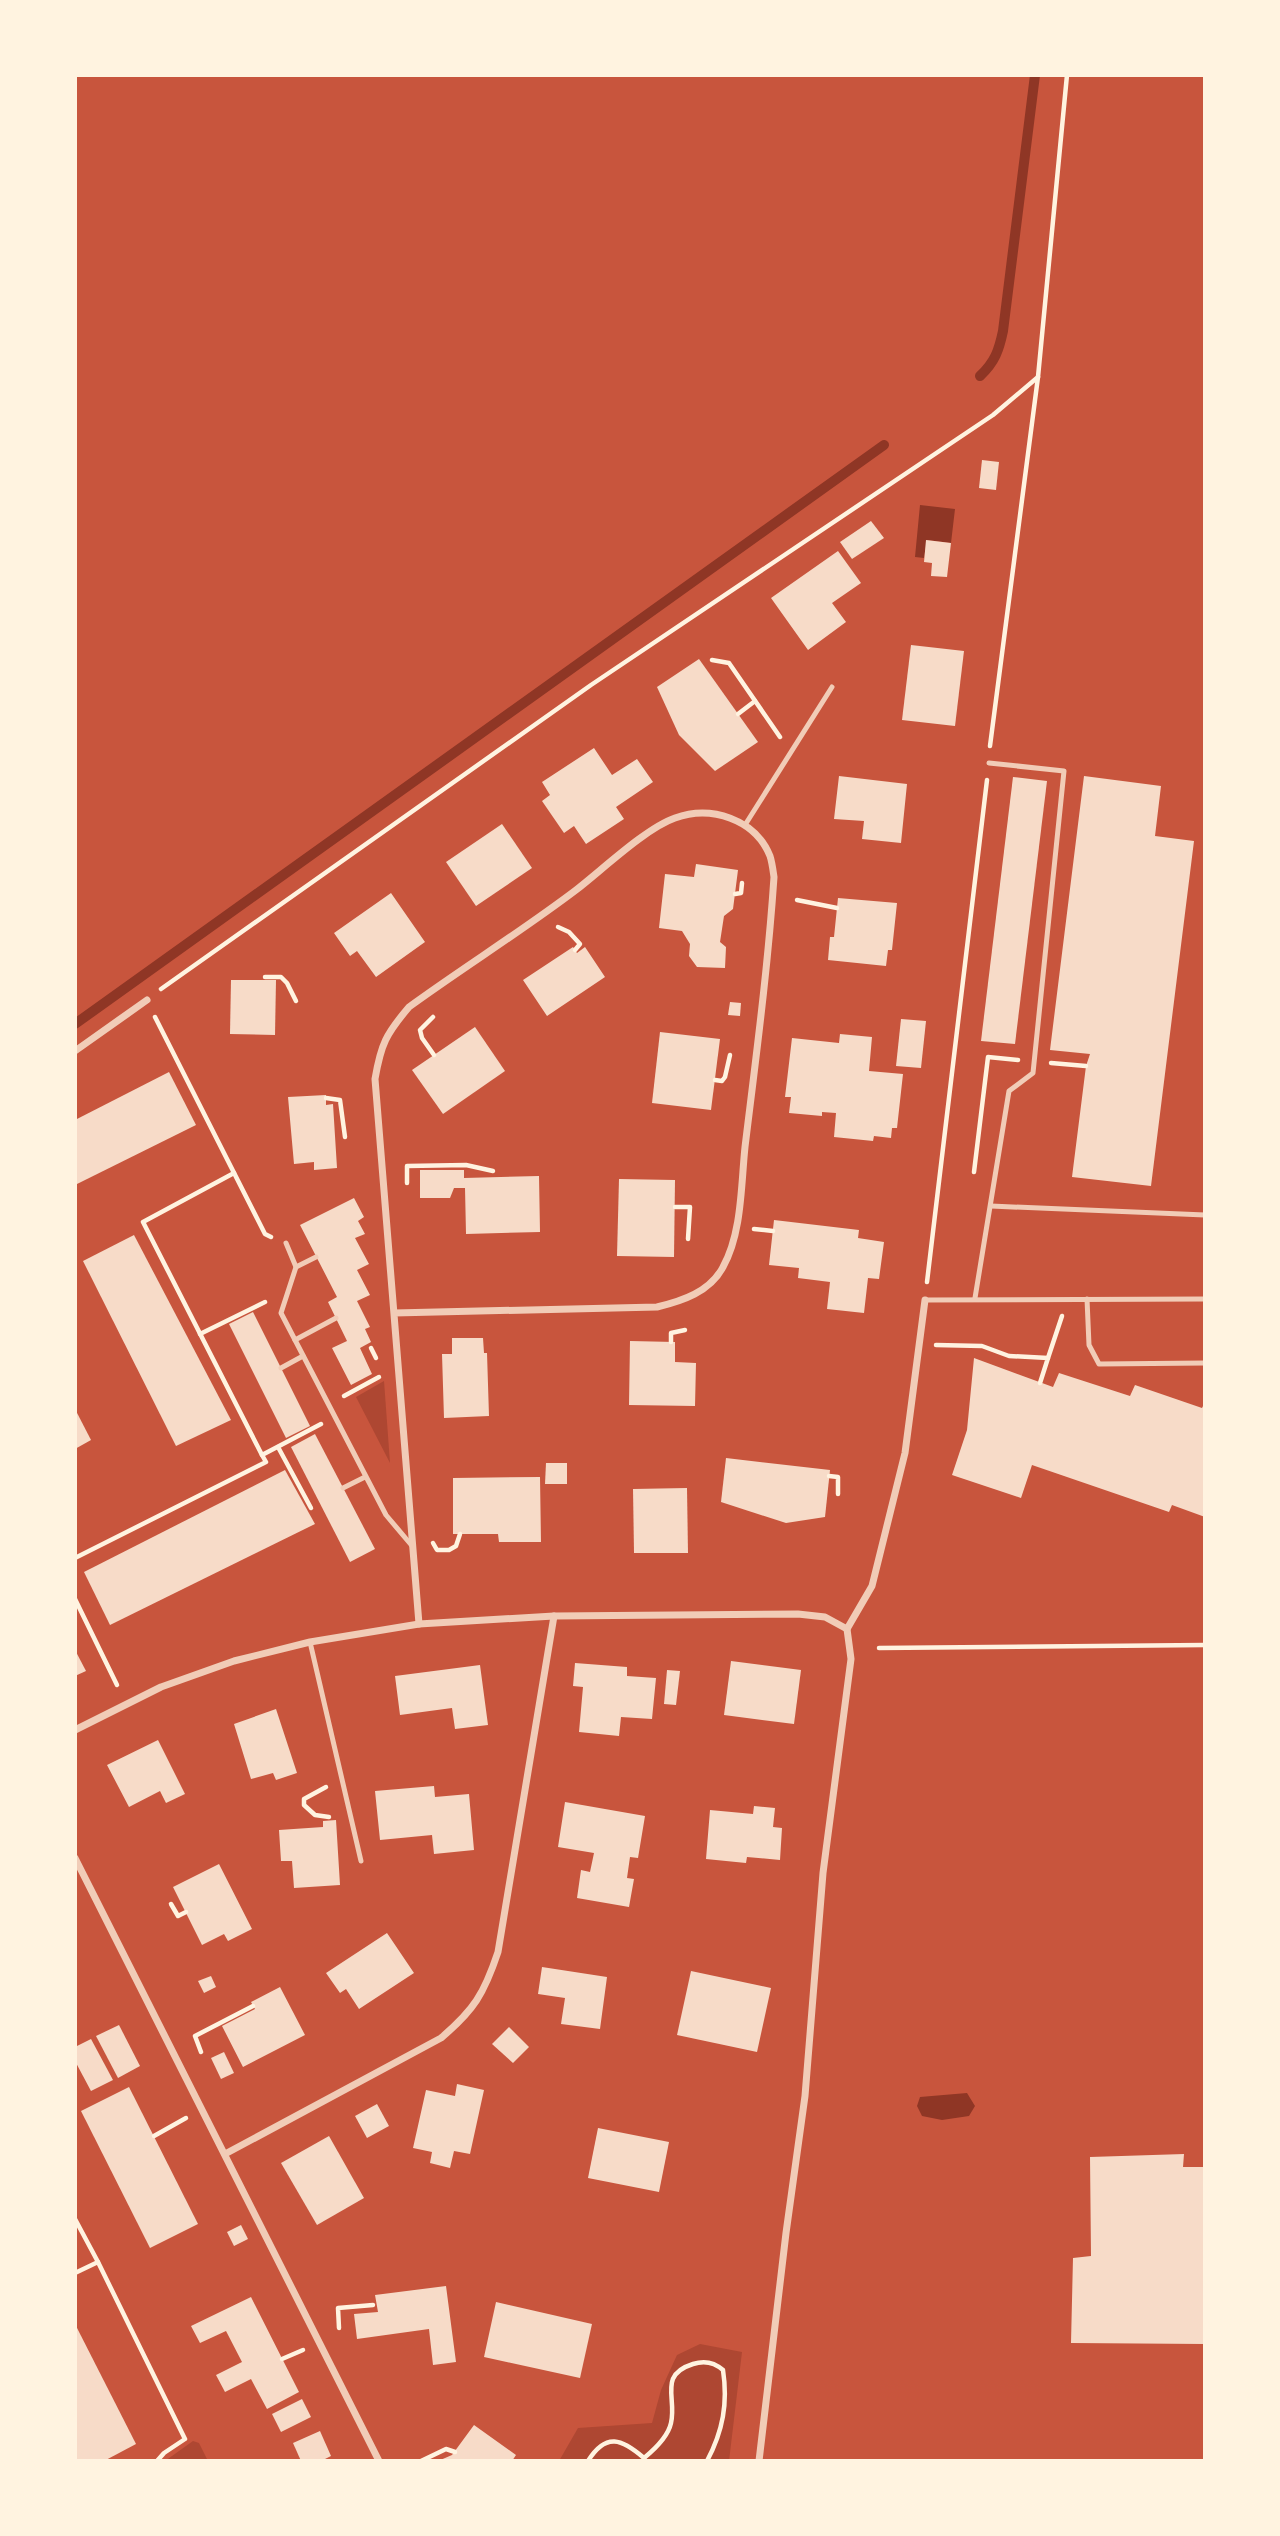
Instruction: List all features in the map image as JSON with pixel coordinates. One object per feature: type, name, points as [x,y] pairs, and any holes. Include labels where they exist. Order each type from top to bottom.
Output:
[{"type":"street","points":[[394,1313],[657,1307],[695,1295],[714,1279],[723,1267],[736,1227],[774,877],[770,856],[745,825],[729,817],[699,812],[658,826],[573,892],[409,1007],[390,1028],[380,1050],[375,1079],[419,1624]]},
{"type":"street","points":[[75,1051],[147,1000]]},
{"type":"street","points":[[759,2461],[805,2096],[823,1873],[851,1659],[848,1629],[872,1586],[905,1453],[925,1300]]},
{"type":"street","points":[[75,1730],[161,1687],[234,1661],[310,1642],[419,1624],[554,1616],[798,1614],[825,1617],[848,1629]]},
{"type":"street","points":[[225,2154],[441,2038],[464,2018],[477,2002],[489,1979],[498,1952],[554,1616]]},
{"type":"street","points":[[75,1858],[379,2461]]},
{"type":"lane","points":[[745,825],[832,687]]},
{"type":"lane","points":[[975,1298],[1009,1091],[1033,1073],[1064,771],[989,763]]},
{"type":"lane","points":[[991,1206],[1205,1215]]},
{"type":"lane","points":[[286,1243],[296,1267],[281,1313],[386,1515],[413,1547]]},
{"type":"lane","points":[[296,1267],[316,1257]]},
{"type":"lane","points":[[925,1300],[1205,1299]]},
{"type":"lane","points":[[1087,1300],[1089,1345],[1099,1364],[1205,1363]]},
{"type":"lane","points":[[295,1340],[336,1318]]},
{"type":"lane","points":[[281,1368],[303,1356]]},
{"type":"lane","points":[[343,1488],[365,1477]]},
{"type":"lane","points":[[310,1642],[361,1861]]},
{"type":"path","points":[[925,1300],[993,711],[1038,377],[1067,75]]},
{"type":"path","points":[[286,1243],[265,1234],[147,1000],[591,685],[993,415],[1038,377]]},
{"type":"path","points":[[712,660],[729,663],[791,752]]},
{"type":"path","points":[[738,714],[755,701]]},
{"type":"path","points":[[735,894],[741,893],[742,883]]},
{"type":"path","points":[[797,900],[837,908]]},
{"type":"path","points":[[551,926],[569,932],[580,944],[575,950]]},
{"type":"path","points":[[265,977],[281,977],[288,983],[296,1001]]},
{"type":"path","points":[[434,1055],[422,1038],[420,1030],[435,1015]]},
{"type":"path","points":[[715,1080],[722,1081],[725,1077],[730,1055]]},
{"type":"path","points":[[973,1180],[988,1057]]},
{"type":"path","points":[[326,1098],[340,1100],[345,1138]]},
{"type":"path","points":[[408,1183],[408,1166],[466,1165],[493,1171]]},
{"type":"path","points":[[75,1558],[266,1462],[143,1222],[234,1173]]},
{"type":"path","points":[[675,1207],[690,1207],[688,1239]]},
{"type":"path","points":[[749,1228],[773,1231]]},
{"type":"path","points":[[200,1334],[289,1290]]},
{"type":"path","points":[[1040,1383],[1068,1299]]},
{"type":"path","points":[[671,1342],[671,1333],[685,1330]]},
{"type":"path","points":[[932,1345],[982,1346],[1009,1356],[1048,1358]]},
{"type":"path","points":[[371,1348],[378,1363]]},
{"type":"path","points":[[328,1405],[379,1378],[379,1370]]},
{"type":"path","points":[[262,1455],[334,1417]]},
{"type":"path","points":[[278,1447],[311,1508]]},
{"type":"path","points":[[829,1476],[838,1477],[838,1494]]},
{"type":"path","points":[[432,1532],[433,1544],[438,1550],[449,1550],[456,1546],[460,1534]]},
{"type":"path","points":[[75,1599],[117,1685]]},
{"type":"path","points":[[878,1648],[1205,1645]]},
{"type":"path","points":[[329,1817],[315,1815],[304,1805],[304,1799],[329,1786],[338,1787],[343,1784]]},
{"type":"path","points":[[171,1904],[178,1916],[186,1912]]},
{"type":"path","points":[[201,2052],[195,2036],[253,2006]]},
{"type":"path","points":[[154,2136],[202,2110]]},
{"type":"path","points":[[75,2219],[185,2439],[157,2461]]},
{"type":"path","points":[[75,2273],[97,2262]]},
{"type":"path","points":[[339,2328],[338,2308],[373,2305]]},
{"type":"path","points":[[282,2359],[293,2354]]},
{"type":"path","points":[[588,2461],[603,2443],[616,2441],[628,2443],[644,2459],[664,2438],[671,2423],[670,2391],[673,2377],[682,2367],[699,2362],[713,2362],[723,2370],[725,2408],[717,2442],[707,2461]]},
{"type":"path","points":[[421,2461],[446,2449],[455,2452]]},
{"type":"shaded area","points":[[920,505],[955,509],[951,543],[927,540],[924,558],[915,557]]},
{"type":"shaded area","points":[[384,1381],[390,1463],[356,1397]]},
{"type":"shaded area","points":[[967,2093],[975,2106],[969,2116],[942,2120],[922,2116],[917,2106],[920,2097]]},
{"type":"shaded area","points":[[700,2344],[742,2352],[729,2461],[559,2461],[578,2428],[652,2423],[661,2390],[677,2355]]},
{"type":"shaded area","points":[[193,2441],[199,2443],[208,2461],[165,2461]]},
{"type":"building","points":[[982,460],[999,462],[996,490],[979,488]]},
{"type":"building","points":[[871,521],[884,538],[852,559],[840,542]]},
{"type":"building","points":[[926,540],[951,543],[947,577],[931,576],[932,563],[924,562]]},
{"type":"building","points":[[838,551],[861,583],[832,603],[846,622],[808,650],[771,598]]},
{"type":"building","points":[[911,645],[964,651],[955,726],[902,720]]},
{"type":"building","points":[[699,659],[758,742],[715,771],[679,735],[657,687]]},
{"type":"building","points":[[594,748],[612,775],[637,759],[653,782],[616,807],[624,819],[586,844],[574,826],[564,833],[542,801],[550,795],[542,782]]},
{"type":"building","points":[[839,776],[907,784],[901,843],[862,839],[864,821],[834,819]]},
{"type":"building","points":[[1084,776],[1161,786],[1155,836],[1194,841],[1151,1186],[1072,1177],[1086,1066],[1090,1054],[1050,1050]]},
{"type":"building","points":[[1013,777],[1047,781],[1015,1044],[981,1041]]},
{"type":"building","points":[[502,824],[532,868],[476,906],[446,862]]},
{"type":"building","points":[[696,864],[738,870],[733,909],[724,916],[720,942],[726,947],[725,968],[697,967],[689,956],[690,944],[682,931],[659,928],[665,874],[694,877]]},
{"type":"building","points":[[391,893],[425,942],[376,977],[357,951],[350,956],[334,933]]},
{"type":"building","points":[[838,898],[897,903],[892,950],[888,950],[886,966],[828,960],[830,937],[834,937]]},
{"type":"building","points":[[573,947],[577,953],[585,947],[605,977],[547,1016],[523,980]]},
{"type":"building","points":[[231,980],[276,980],[275,1035],[230,1034]]},
{"type":"building","points":[[730,1002],[741,1003],[740,1016],[728,1015]]},
{"type":"building","points":[[901,1019],[926,1021],[921,1068],[896,1066]]},
{"type":"building","points":[[475,1027],[505,1071],[443,1114],[412,1070]]},
{"type":"building","points":[[660,1032],[720,1039],[711,1110],[652,1103]]},
{"type":"building","points":[[840,1034],[872,1037],[869,1071],[903,1074],[897,1128],[892,1128],[891,1138],[874,1136],[873,1141],[834,1137],[836,1113],[822,1112],[822,1116],[789,1113],[791,1097],[785,1097],[792,1038],[839,1043]]},
{"type":"building","points":[[169,1072],[196,1125],[75,1185],[75,1120]]},
{"type":"building","points":[[326,1095],[326,1105],[333,1104],[337,1168],[314,1170],[314,1162],[294,1164],[288,1097]]},
{"type":"building","points":[[420,1170],[464,1170],[464,1178],[539,1176],[540,1232],[466,1234],[465,1188],[454,1188],[450,1198],[420,1198]]},
{"type":"building","points":[[619,1179],[675,1180],[674,1257],[617,1256]]},
{"type":"building","points":[[354,1198],[364,1217],[358,1221],[365,1234],[355,1238],[369,1264],[357,1270],[370,1295],[357,1301],[370,1327],[365,1329],[371,1342],[360,1348],[372,1374],[351,1385],[332,1348],[347,1341],[328,1302],[337,1297],[300,1225]]},
{"type":"building","points":[[774,1220],[859,1230],[858,1238],[884,1242],[879,1279],[868,1278],[864,1313],[827,1309],[830,1282],[798,1278],[799,1268],[769,1265]]},
{"type":"building","points":[[134,1235],[231,1420],[176,1446],[83,1261]]},
{"type":"building","points":[[253,1312],[310,1426],[286,1438],[229,1324]]},
{"type":"building","points":[[452,1338],[483,1338],[484,1353],[487,1353],[489,1416],[444,1418],[442,1354],[452,1354]]},
{"type":"building","points":[[630,1341],[675,1342],[675,1362],[696,1363],[695,1406],[629,1405]]},
{"type":"building","points":[[974,1358],[1053,1387],[1059,1373],[1130,1396],[1135,1385],[1202,1408],[1205,1402],[1205,1517],[1172,1505],[1169,1512],[1032,1465],[1021,1498],[952,1475],[967,1430]]},
{"type":"building","points":[[75,1409],[91,1440],[75,1449]]},
{"type":"building","points":[[315,1434],[375,1549],[350,1562],[291,1447]]},
{"type":"building","points":[[726,1458],[830,1470],[825,1517],[786,1523],[721,1502]]},
{"type":"building","points":[[546,1463],[567,1463],[567,1484],[545,1484]]},
{"type":"building","points":[[285,1470],[315,1524],[110,1625],[84,1572]]},
{"type":"building","points":[[540,1477],[541,1542],[499,1542],[498,1534],[453,1534],[453,1478]]},
{"type":"building","points":[[687,1488],[688,1553],[634,1553],[633,1489]]},
{"type":"building","points":[[75,1650],[86,1671],[75,1676]]},
{"type":"building","points":[[731,1661],[801,1670],[794,1724],[724,1715]]},
{"type":"building","points":[[575,1663],[627,1667],[627,1676],[656,1678],[652,1719],[621,1717],[619,1736],[579,1732],[583,1687],[573,1686]]},
{"type":"building","points":[[480,1665],[488,1725],[455,1729],[452,1708],[400,1715],[395,1676]]},
{"type":"building","points":[[667,1670],[680,1671],[676,1705],[664,1704]]},
{"type":"building","points":[[276,1709],[297,1773],[276,1780],[273,1773],[251,1779],[234,1724]]},
{"type":"building","points":[[158,1740],[185,1794],[166,1803],[160,1791],[129,1807],[107,1765]]},
{"type":"building","points":[[434,1786],[435,1797],[469,1794],[474,1850],[434,1854],[432,1835],[380,1840],[375,1791]]},
{"type":"building","points":[[565,1802],[645,1816],[638,1858],[630,1857],[627,1878],[634,1879],[629,1907],[577,1898],[581,1870],[590,1872],[594,1853],[558,1847]]},
{"type":"building","points":[[754,1806],[775,1808],[773,1827],[782,1828],[780,1860],[747,1857],[746,1863],[706,1859],[710,1810],[753,1814]]},
{"type":"building","points":[[336,1820],[340,1885],[294,1888],[292,1861],[281,1861],[279,1830],[323,1827],[323,1821]]},
{"type":"building","points":[[219,1864],[252,1929],[228,1941],[224,1934],[202,1945],[173,1887]]},
{"type":"building","points":[[387,1933],[414,1973],[359,2009],[346,1989],[340,1993],[326,1973]]},
{"type":"building","points":[[542,1967],[607,1977],[600,2029],[561,2024],[565,1998],[538,1994]]},
{"type":"building","points":[[691,1971],[771,1988],[757,2052],[677,2035]]},
{"type":"building","points":[[211,1976],[216,1987],[204,1993],[198,1981]]},
{"type":"building","points":[[280,1987],[305,2035],[243,2067],[222,2026],[255,2009],[251,2002]]},
{"type":"building","points":[[119,2025],[140,2066],[118,2078],[96,2036]]},
{"type":"building","points":[[509,2027],[529,2047],[513,2063],[492,2044]]},
{"type":"building","points":[[91,2039],[113,2080],[91,2091],[75,2061],[75,2047]]},
{"type":"building","points":[[224,2052],[234,2073],[221,2079],[211,2058]]},
{"type":"building","points":[[457,2084],[484,2090],[470,2154],[454,2151],[450,2168],[430,2163],[432,2152],[413,2148],[426,2090],[455,2096]]},
{"type":"building","points":[[129,2087],[198,2224],[150,2248],[81,2111]]},
{"type":"building","points":[[377,2104],[389,2126],[367,2138],[355,2116]]},
{"type":"building","points":[[598,2128],[669,2142],[659,2192],[588,2178]]},
{"type":"building","points":[[329,2136],[364,2198],[317,2225],[281,2163]]},
{"type":"building","points":[[1184,2154],[1183,2167],[1205,2167],[1205,2344],[1071,2343],[1073,2258],[1091,2256],[1090,2157]]},
{"type":"building","points":[[241,2225],[248,2239],[234,2246],[227,2232]]},
{"type":"building","points":[[446,2286],[456,2362],[433,2365],[429,2329],[357,2339],[354,2314],[378,2312],[375,2295]]},
{"type":"building","points":[[251,2297],[299,2392],[267,2409],[251,2379],[225,2392],[216,2375],[242,2362],[226,2331],[200,2343],[191,2326]]},
{"type":"building","points":[[496,2302],[592,2324],[580,2378],[484,2357]]},
{"type":"building","points":[[75,2324],[136,2444],[104,2461],[75,2461]]},
{"type":"building","points":[[302,2399],[311,2417],[281,2432],[272,2414]]},
{"type":"building","points":[[474,2425],[516,2455],[512,2461],[438,2461],[452,2455]]},
{"type":"building","points":[[320,2431],[331,2456],[321,2461],[301,2461],[293,2443]]},
{"type":"waterway","points":[[980,376],[996,355],[1003,331],[1035,75]]},
{"type":"waterway","points":[[75,1024],[884,445]]}]
